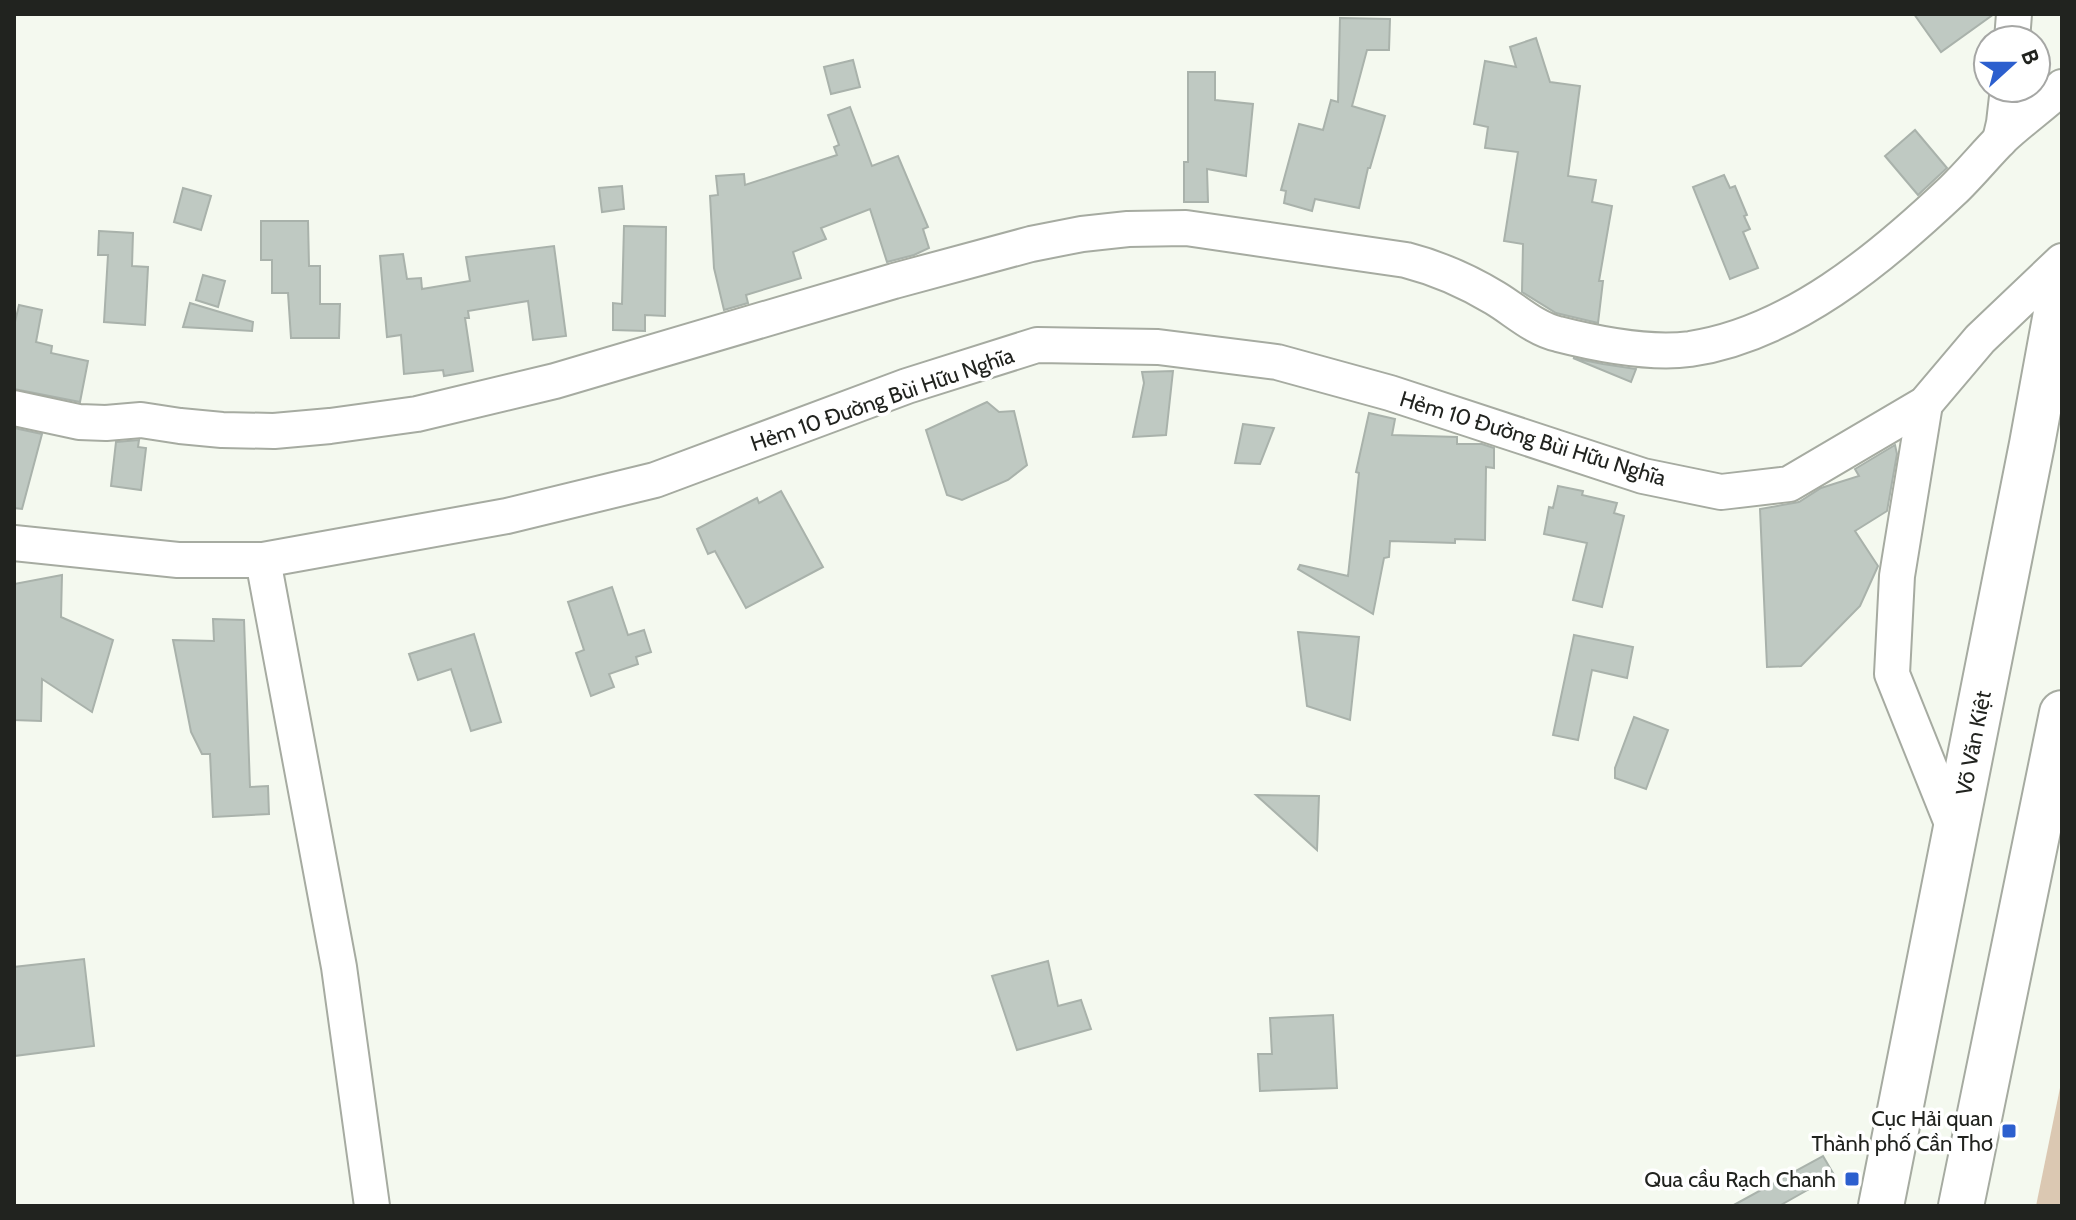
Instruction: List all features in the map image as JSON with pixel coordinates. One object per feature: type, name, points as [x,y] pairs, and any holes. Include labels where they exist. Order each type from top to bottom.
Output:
[{"type":"main road","name":"Võ Văn Kiệt","points":[[1881,1206],[2062,280]]},
{"type":"main road","points":[[1961,1206],[2060,742]]},
{"type":"street","points":[[14,408],[79,422],[141,420],[194,427],[274,431],[417,414],[555,381],[1031,244],[1128,229],[1186,228],[1406,260],[1461,279],[1550,332],[1637,347],[1692,348],[1756,331],[1817,300],[1906,232],[1951,192],[2000,140],[2062,87]]},
{"type":"street","points":[[2000,140],[2006,104]]},
{"type":"street","name":"Hẻm 10 Đường Bùi Hữu Nghĩa","points":[[14,543],[178,560],[263,560],[507,516],[655,480],[907,386],[1037,345],[1158,347],[1277,362],[1390,393],[1643,476],[1721,492],[1789,484],[1925,404],[1980,339],[2062,261]]},
{"type":"street","points":[[1925,404],[1897,576],[1892,674],[1955,831]]},
{"type":"street","points":[[263,560],[339,967],[372,1206]]},
{"type":"shaded area","points":[[2062,1078],[2062,1206],[2036,1206]]},
{"type":"building","points":[[1914,14],[1994,14],[1980,24],[1972,24],[1972,30],[1941,52]]},
{"type":"building","points":[[1340,18],[1390,19],[1389,50],[1367,50],[1352,106],[1385,116],[1359,208],[1315,199],[1312,211],[1284,203],[1286,191],[1281,190],[1299,124],[1323,130],[1331,100],[1338,102]]},
{"type":"building","points":[[1536,38],[1550,82],[1580,86],[1568,176],[1596,180],[1592,202],[1612,206],[1599,281],[1603,281],[1598,323],[1556,313],[1522,292],[1523,244],[1504,241],[1518,152],[1485,148],[1488,127],[1474,124],[1485,61],[1516,67],[1510,47]]},
{"type":"building","points":[[853,60],[860,87],[831,94],[824,67]]},
{"type":"building","points":[[1188,72],[1215,72],[1215,100],[1253,104],[1246,176],[1207,169],[1208,202],[1184,202],[1184,162],[1188,162]]},
{"type":"building","points":[[850,107],[872,166],[898,156],[928,227],[923,229],[929,248],[887,262],[870,209],[821,228],[826,239],[793,252],[801,278],[746,295],[748,303],[724,310],[714,268],[710,196],[718,195],[716,176],[744,174],[745,185],[837,155],[834,147],[839,145],[828,115]]},
{"type":"building","points":[[1915,130],[1947,168],[1918,195],[1885,156]]},
{"type":"building","points":[[1724,175],[1730,188],[1735,186],[1747,215],[1744,216],[1750,229],[1743,232],[1758,268],[1730,279],[1693,187]]},
{"type":"building","points":[[622,186],[624,209],[602,212],[599,188]]},
{"type":"building","points":[[183,188],[211,196],[201,230],[174,222]]},
{"type":"building","points":[[261,221],[308,221],[309,266],[320,266],[320,304],[340,304],[339,338],[291,338],[288,293],[272,293],[272,260],[261,260]]},
{"type":"building","points":[[624,226],[666,227],[665,316],[645,315],[645,331],[613,330],[613,303],[622,304]]},
{"type":"building","points":[[99,231],[133,233],[132,266],[148,267],[145,325],[104,322],[108,255],[98,255]]},
{"type":"building","points":[[554,246],[566,336],[533,340],[528,301],[468,311],[469,318],[465,318],[473,371],[444,376],[443,370],[404,374],[401,335],[387,337],[380,256],[403,254],[407,279],[421,278],[422,289],[470,281],[466,257]]},
{"type":"building","points":[[203,275],[225,281],[218,307],[196,300]]},
{"type":"building","points":[[190,303],[253,322],[252,331],[183,327]]},
{"type":"building","points":[[19,305],[42,310],[36,342],[52,346],[51,353],[88,361],[80,402],[14,389],[14,326]]},
{"type":"building","points":[[1573,358],[1603,364],[1636,369],[1631,382]]},
{"type":"building","points":[[1173,371],[1166,435],[1133,437],[1144,383],[1142,372]]},
{"type":"building","points":[[987,402],[999,412],[1014,411],[1027,465],[1008,480],[962,500],[947,495],[926,430]]},
{"type":"building","points":[[1369,413],[1395,419],[1392,435],[1457,437],[1457,444],[1482,444],[1494,448],[1494,468],[1486,467],[1485,540],[1455,539],[1455,543],[1390,541],[1389,557],[1384,558],[1373,614],[1298,569],[1300,565],[1348,576],[1359,473],[1356,472]]},
{"type":"building","points":[[1243,424],[1274,428],[1260,464],[1235,463]]},
{"type":"building","points":[[14,428],[42,434],[22,509],[14,508]]},
{"type":"building","points":[[139,440],[138,447],[146,448],[141,490],[111,486],[116,442]]},
{"type":"building","points":[[1895,445],[1897,454],[1887,511],[1855,531],[1878,566],[1860,606],[1801,666],[1767,667],[1760,509],[1799,502],[1821,488],[1859,476],[1855,469]]},
{"type":"building","points":[[1558,486],[1617,503],[1614,513],[1624,516],[1602,607],[1573,600],[1587,543],[1544,534],[1549,507],[1553,508]]},
{"type":"building","points":[[781,491],[823,567],[746,608],[715,551],[708,554],[697,529],[757,498],[759,503]]},
{"type":"building","points":[[62,575],[61,617],[113,640],[92,712],[42,679],[41,721],[14,720],[14,584]]},
{"type":"building","points":[[612,587],[628,635],[644,630],[651,652],[636,657],[638,664],[609,674],[614,687],[591,696],[576,653],[584,650],[568,602]]},
{"type":"building","points":[[213,619],[244,620],[250,787],[268,786],[269,814],[213,817],[210,754],[202,754],[191,732],[173,640],[214,641]]},
{"type":"building","points":[[1298,632],[1359,637],[1350,720],[1307,706]]},
{"type":"building","points":[[474,634],[501,722],[471,731],[451,669],[418,680],[409,654]]},
{"type":"building","points":[[1574,635],[1633,647],[1627,678],[1592,670],[1578,740],[1553,735]]},
{"type":"building","points":[[1634,717],[1668,730],[1646,789],[1615,778],[1615,768]]},
{"type":"building","points":[[1256,795],[1319,796],[1317,850]]},
{"type":"building","points":[[84,959],[94,1046],[14,1056],[14,967]]},
{"type":"building","points":[[1048,961],[1058,1006],[1081,1000],[1091,1029],[1017,1050],[992,976]]},
{"type":"building","points":[[1333,1015],[1337,1088],[1260,1091],[1258,1054],[1272,1054],[1270,1018]]},
{"type":"building","points":[[1823,1156],[1834,1175],[1779,1206],[1732,1206]]},
{"type":"place","name":"Cục Hải quan Thành phố Cần Thơ","points":[[2009,1131]]},
{"type":"place","name":"Qua cầu Rạch Chanh","points":[[1852,1179]]}]
